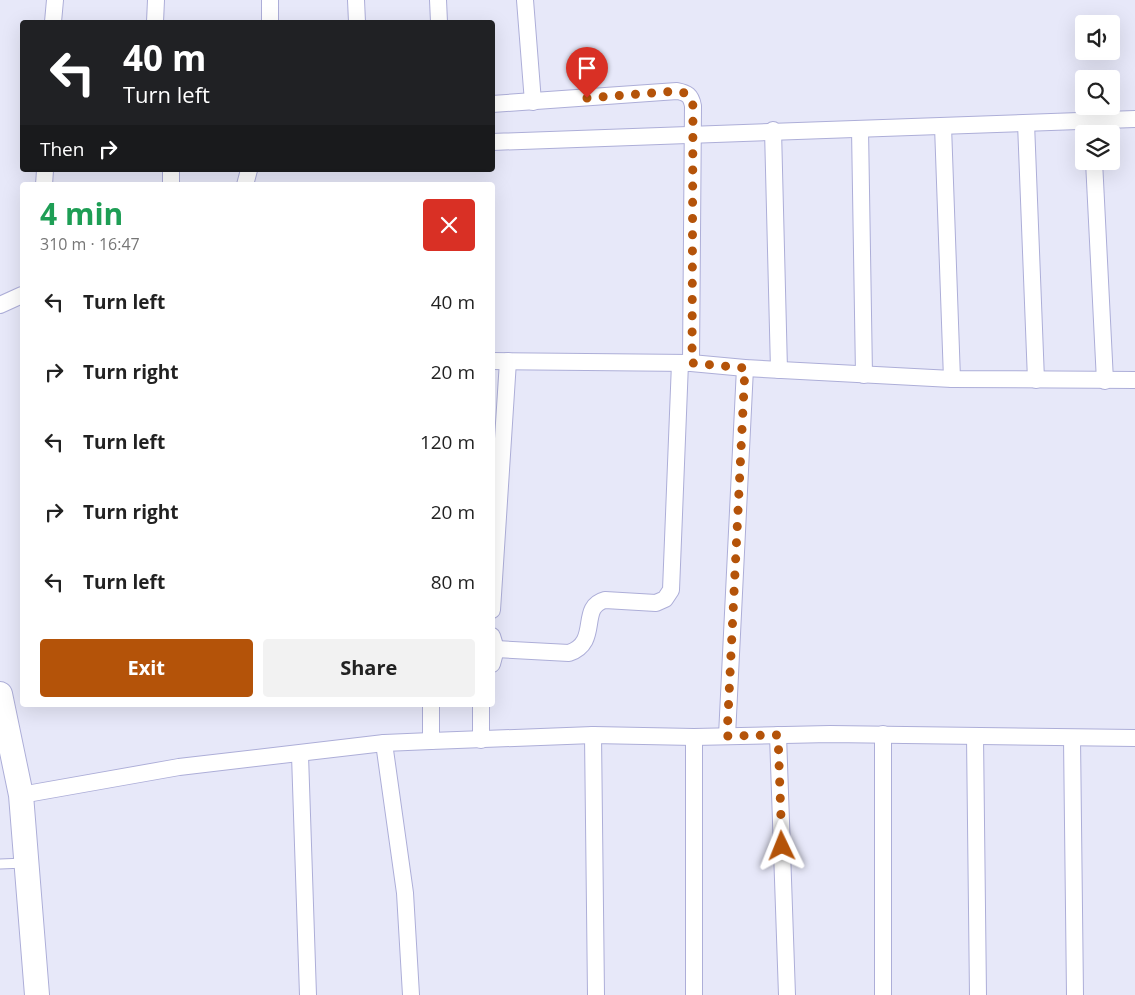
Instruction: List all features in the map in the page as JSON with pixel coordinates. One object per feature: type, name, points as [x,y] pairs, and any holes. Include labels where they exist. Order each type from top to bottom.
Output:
[{"type":"main road","points":[[0,694],[20,795],[37,995]]},
{"type":"street","points":[[53,20],[55,0]]},
{"type":"street","points":[[155,20],[156,0]]},
{"type":"street","points":[[270,0],[270,20]]},
{"type":"street","points":[[356,0],[358,20]]},
{"type":"street","points":[[438,0],[439,20]]},
{"type":"street","points":[[525,0],[533,102]]},
{"type":"street","points":[[495,104],[677,91],[686,93],[692,98],[686,363],[671,590],[665,599],[656,603],[605,600],[597,602],[592,608],[584,644],[578,650],[568,653],[495,650]]},
{"type":"street","points":[[1103,125],[1135,119]]},
{"type":"street","points":[[495,142],[773,130],[1026,123],[1075,126]]},
{"type":"street","points":[[1026,123],[1036,380]]},
{"type":"street","points":[[943,126],[952,379]]},
{"type":"street","points":[[860,129],[864,374]]},
{"type":"street","points":[[773,130],[779,370]]},
{"type":"street","points":[[1094,170],[1105,381]]},
{"type":"street","points":[[0,305],[20,296]]},
{"type":"street","points":[[495,517],[500,361],[686,363],[952,379],[1135,380]]},
{"type":"street","points":[[727,736],[745,368]]},
{"type":"street","points":[[431,707],[431,741]]},
{"type":"street","points":[[481,707],[481,740]]},
{"type":"street","points":[[20,795],[180,767],[300,755],[384,744],[431,741],[593,735],[694,737],[883,734],[1135,738]]},
{"type":"street","points":[[883,734],[883,995]]},
{"type":"street","points":[[593,735],[596,995]]},
{"type":"street","points":[[778,735],[787,995]]},
{"type":"street","points":[[975,736],[978,995]]},
{"type":"street","points":[[694,737],[694,995]]},
{"type":"street","points":[[1072,738],[1075,995]]},
{"type":"street","points":[[384,744],[405,893],[411,995]]},
{"type":"street","points":[[300,755],[308,995]]},
{"type":"lane","points":[[0,864],[26,863]]},
{"type":"route","points":[[587,98],[677,91],[686,93],[692,98],[692,363],[745,368],[727,736],[778,735],[782,846]]}]
